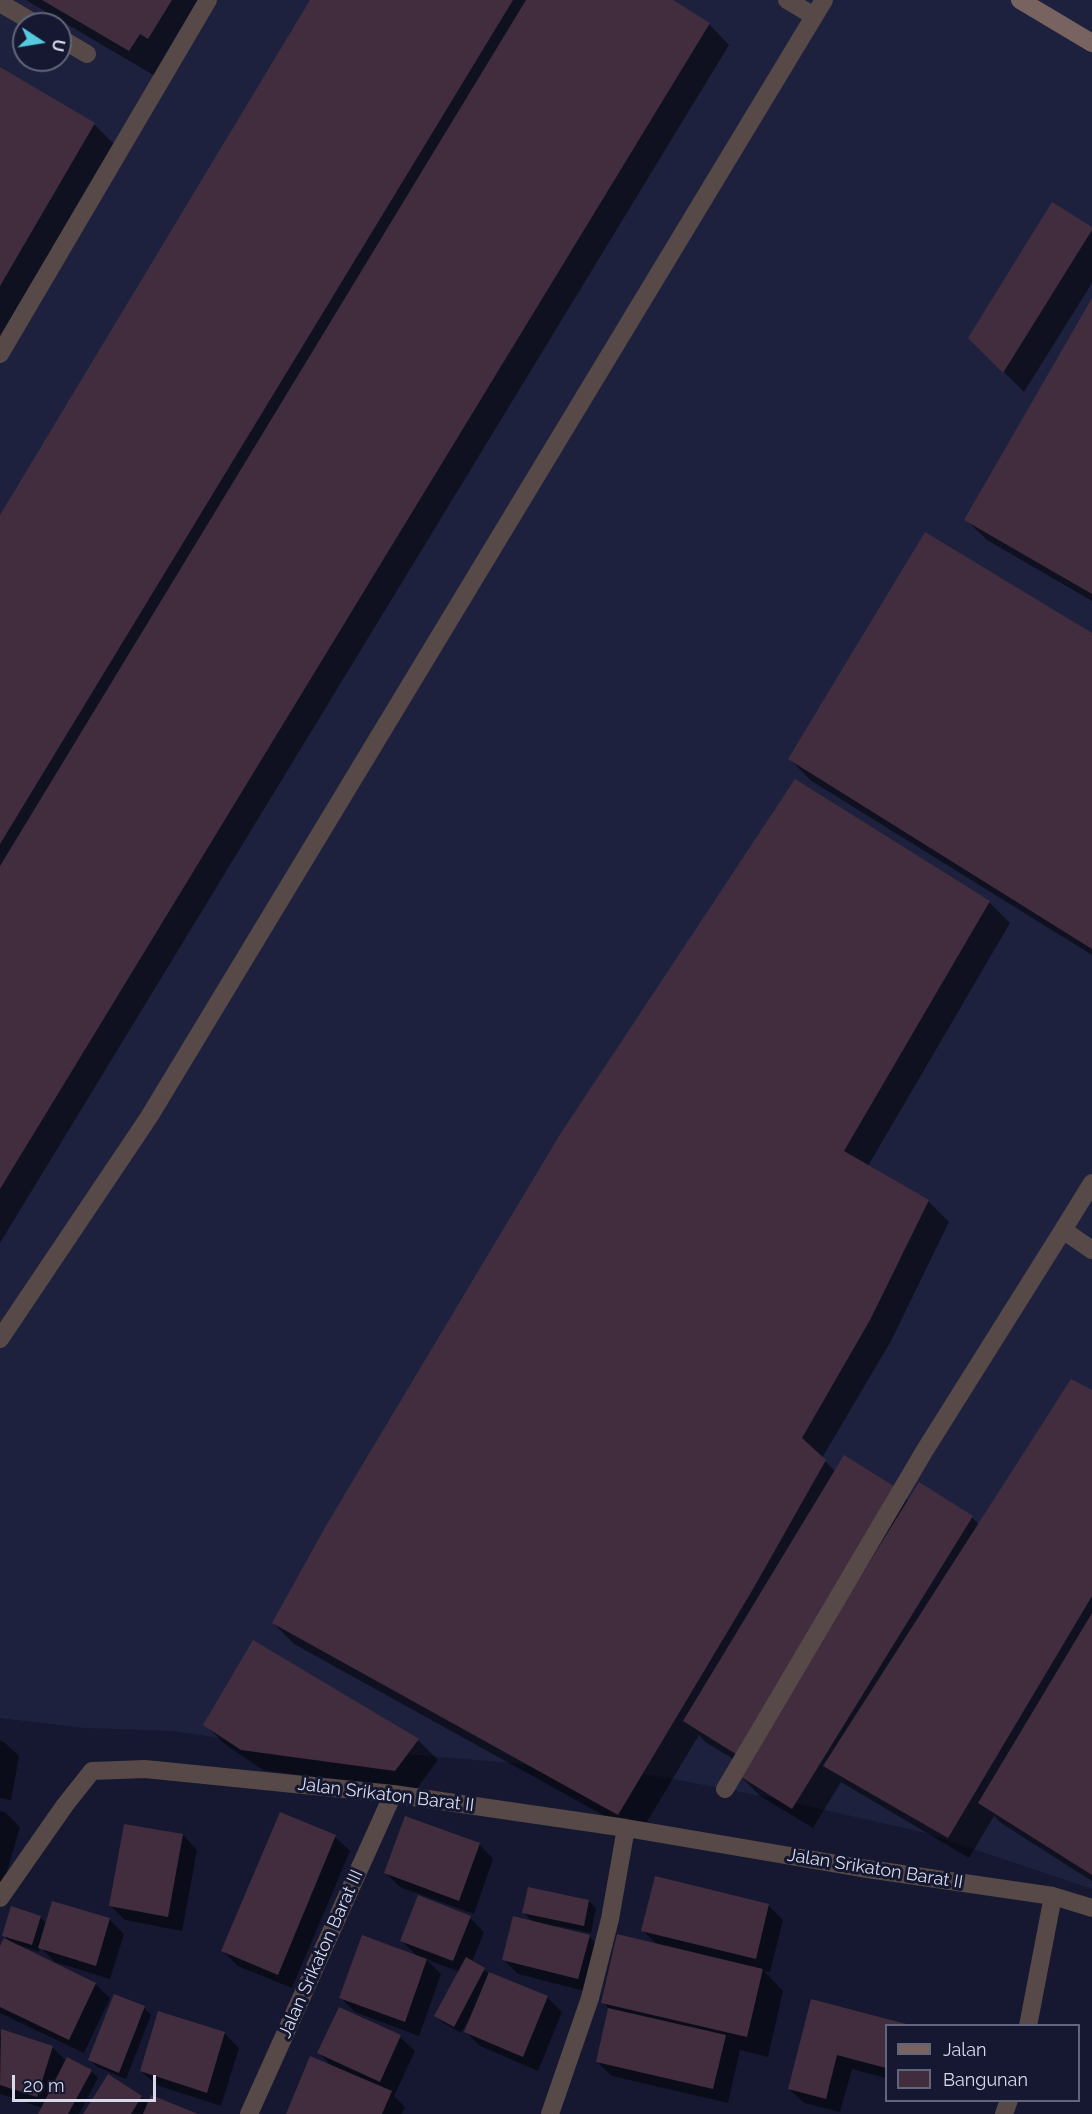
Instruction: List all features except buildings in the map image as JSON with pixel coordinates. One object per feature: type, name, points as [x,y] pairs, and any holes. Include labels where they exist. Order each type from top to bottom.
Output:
[{"type":"street","points":[[0,354],[208,0]]},
{"type":"street","points":[[787,0],[814,16]]},
{"type":"street","points":[[0,1339],[149,1116],[824,0]]},
{"type":"street","points":[[1020,0],[1092,43]]},
{"type":"street","points":[[0,3],[15,12]]},
{"type":"street","points":[[72,46],[87,54]]},
{"type":"street","points":[[725,1789],[931,1441],[1092,1183]]},
{"type":"street","points":[[1063,1230],[1092,1250]]},
{"type":"street","name":"Jalan Srikaton Barat II","points":[[0,1898],[64,1805],[92,1771],[145,1769],[393,1794],[626,1828],[861,1868],[1053,1896],[1092,1908]]},
{"type":"street","name":"Jalan Srikaton Barat III","points":[[249,2114],[393,1794]]},
{"type":"street","points":[[550,2114],[590,1998],[610,1919],[626,1828]]},
{"type":"street","points":[[1028,2024],[1053,1896]]},
{"type":"shaded area","points":[[0,0],[1092,0],[1092,1889],[926,1833],[772,1798],[652,1775],[417,1755],[306,1751],[173,1731],[85,1728],[0,1718]]}]
